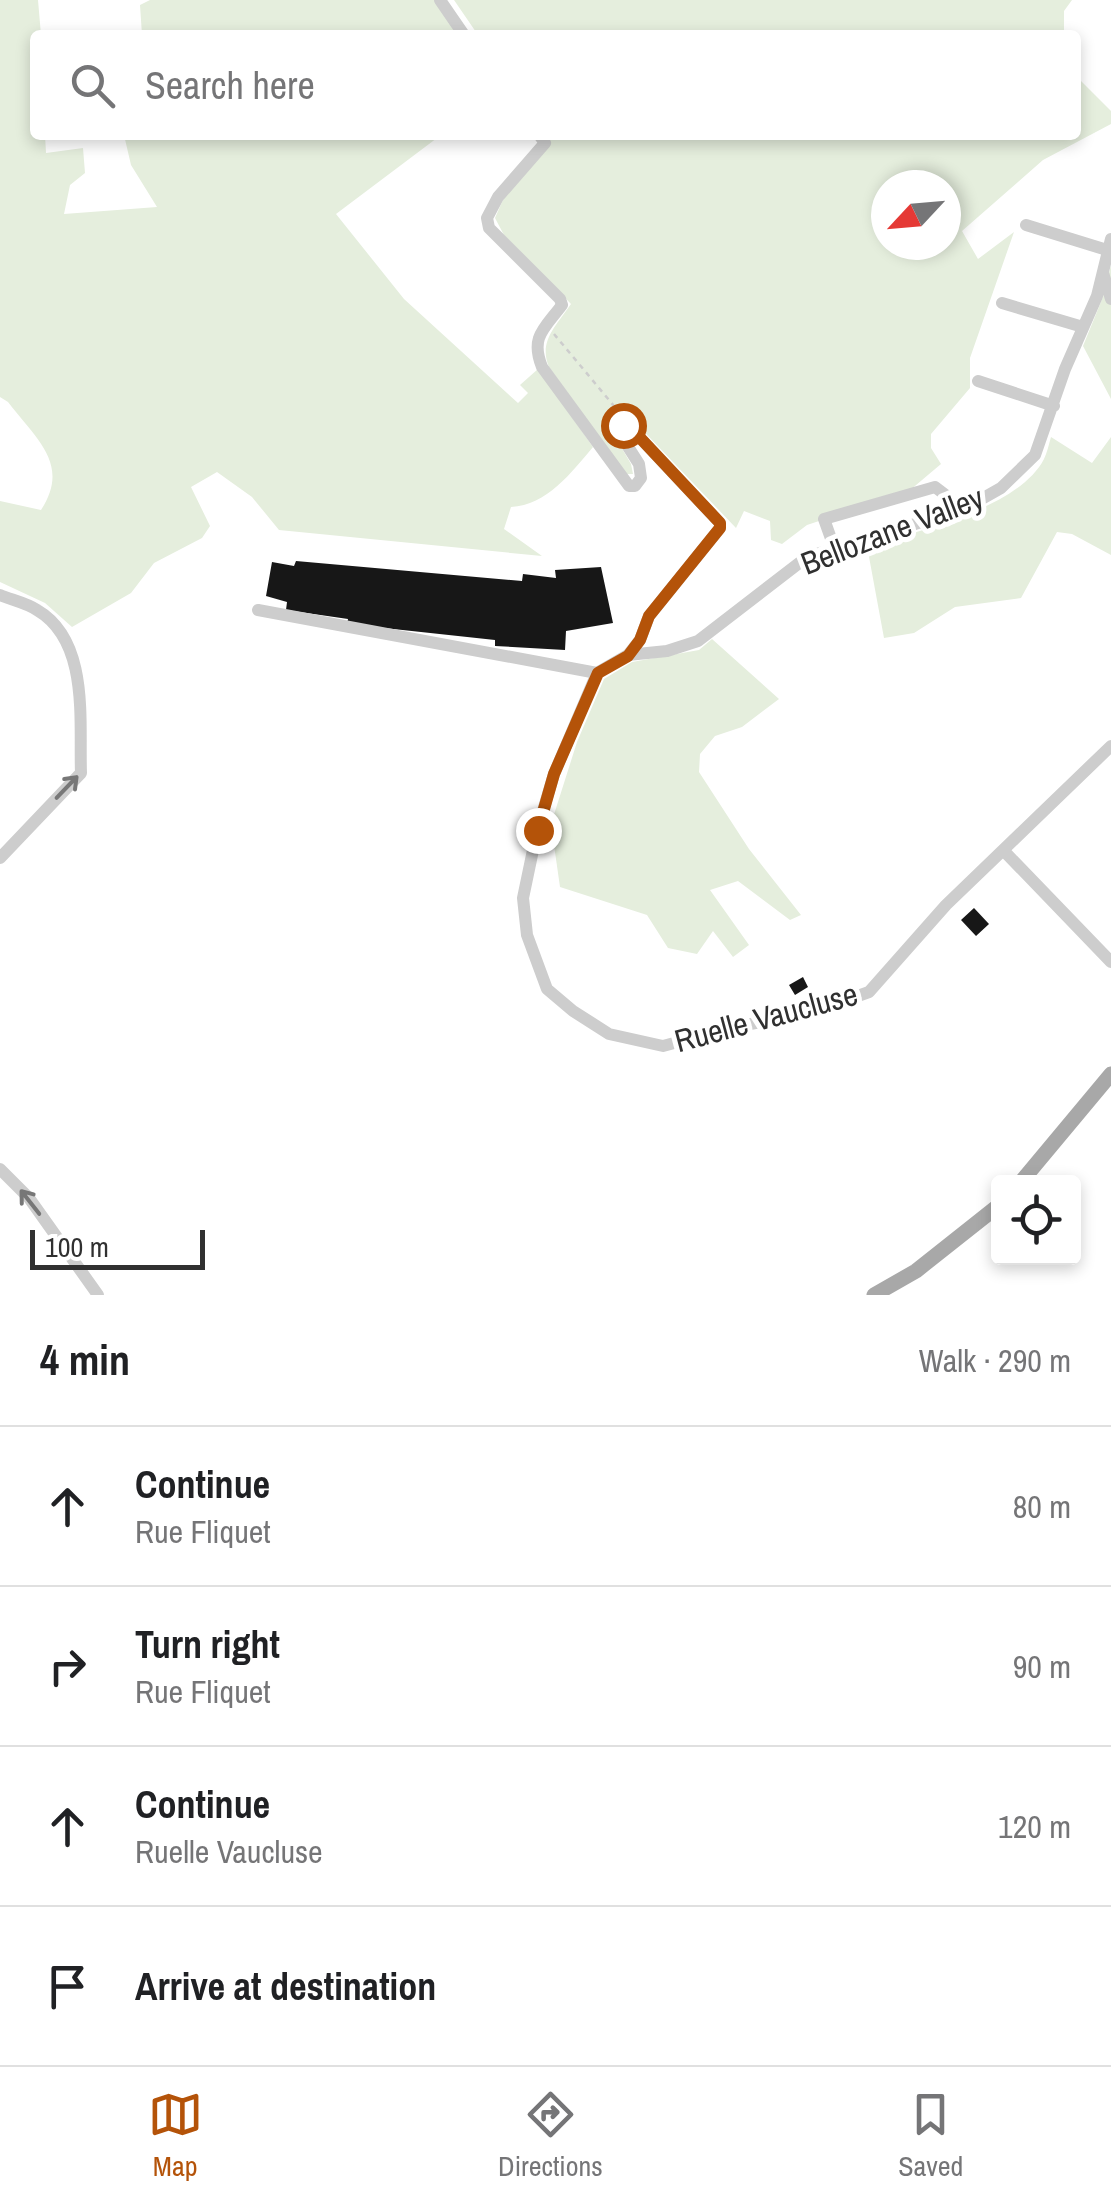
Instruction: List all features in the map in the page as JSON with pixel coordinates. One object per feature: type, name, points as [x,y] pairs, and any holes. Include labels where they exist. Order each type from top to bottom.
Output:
[{"type":"main road","points":[[1027,1175],[1111,1074]]},
{"type":"main road","points":[[874,1295],[916,1271],[991,1212]]},
{"type":"street","points":[[440,0],[461,30]]},
{"type":"street","points":[[542,140],[545,144],[498,198],[487,218],[489,228],[560,299],[562,305],[539,336],[535,350],[542,367],[628,486],[635,486],[641,478],[639,464],[618,432],[623,425],[629,426],[720,523],[720,528],[649,616],[640,640],[628,656]]},
{"type":"street","points":[[1026,224],[1109,245]]},
{"type":"street","name":"Bellozane Valley","points":[[598,673],[628,656],[666,651],[698,641],[791,567],[834,547],[964,508],[1002,488],[1034,455],[1064,369],[1097,296],[1109,245]]},
{"type":"street","points":[[1102,272],[1111,300]]},
{"type":"street","points":[[1002,303],[1083,327]]},
{"type":"street","points":[[978,381],[1054,406]]},
{"type":"street","points":[[834,547],[824,519],[936,487],[964,508]]},
{"type":"street","points":[[0,595],[40,610],[62,635],[78,674],[81,773],[0,858]]},
{"type":"street","points":[[258,610],[598,673]]},
{"type":"street","name":"Ruelle Vaucluse","points":[[598,673],[554,774],[523,898],[527,936],[547,989],[609,1034],[663,1046],[813,1012],[868,992],[946,905],[1111,746]]},
{"type":"street","points":[[1004,851],[1111,962]]},
{"type":"street","points":[[0,1169],[29,1198],[98,1295]]},
{"type":"path","points":[[547,325],[629,426]]},
{"type":"green space","points":[[0,0],[38,0],[41,30],[30,30],[30,140],[45,140],[46,153],[83,148],[85,173],[70,185],[64,214],[157,207],[131,165],[125,140],[434,140],[336,214],[404,299],[518,403],[528,393],[520,385],[538,369],[593,447],[547,494],[511,507],[504,529],[542,556],[279,530],[252,497],[217,472],[191,487],[210,526],[202,538],[154,563],[131,593],[72,627],[45,603],[0,582],[0,501],[41,510],[52,479],[51,465],[39,440],[0,397]]},
{"type":"green space","points":[[150,0],[436,0],[457,30],[142,30],[140,5]]},
{"type":"green space","points":[[454,0],[1072,0],[1064,11],[1064,30],[475,30]]},
{"type":"green space","points":[[1081,81],[1111,111],[1111,124],[1081,140]]},
{"type":"green space","points":[[542,140],[1081,140],[1043,160],[962,231],[978,259],[1014,232],[970,358],[970,388],[931,434],[931,448],[941,464],[909,491],[807,525],[782,544],[771,540],[770,521],[744,511],[736,528],[630,417],[620,418],[610,428],[631,464],[633,474],[626,474],[546,358],[547,341],[571,304],[504,235],[495,218]]},
{"type":"green space","points":[[1111,265],[1111,399],[1083,346]]},
{"type":"green space","points":[[1051,437],[1092,463],[1111,437],[1111,555],[1072,534],[1057,532],[1021,598],[955,607],[914,633],[884,638],[867,546],[964,516],[1013,491],[1044,459]]},
{"type":"green space","points":[[712,639],[779,699],[742,727],[715,736],[700,754],[699,772],[749,849],[801,915],[790,920],[738,881],[710,890],[749,945],[733,957],[713,931],[697,954],[668,948],[647,915],[560,887],[551,824],[577,742],[604,679],[632,662],[699,650]]},
{"type":"building","points":[[296,561],[522,581],[523,574],[556,578],[555,570],[601,567],[613,623],[566,631],[565,650],[495,646],[495,640],[347,624],[348,619],[286,610],[287,602],[266,596],[272,562],[294,566]]},
{"type":"building","points":[[974,908],[989,924],[976,936],[961,920]]},
{"type":"building","points":[[803,977],[808,987],[795,995],[789,985]]},
{"type":"route","points":[[538,830],[554,774],[598,673],[628,656],[640,640],[649,616],[720,528],[720,523],[629,426],[623,425]]}]
